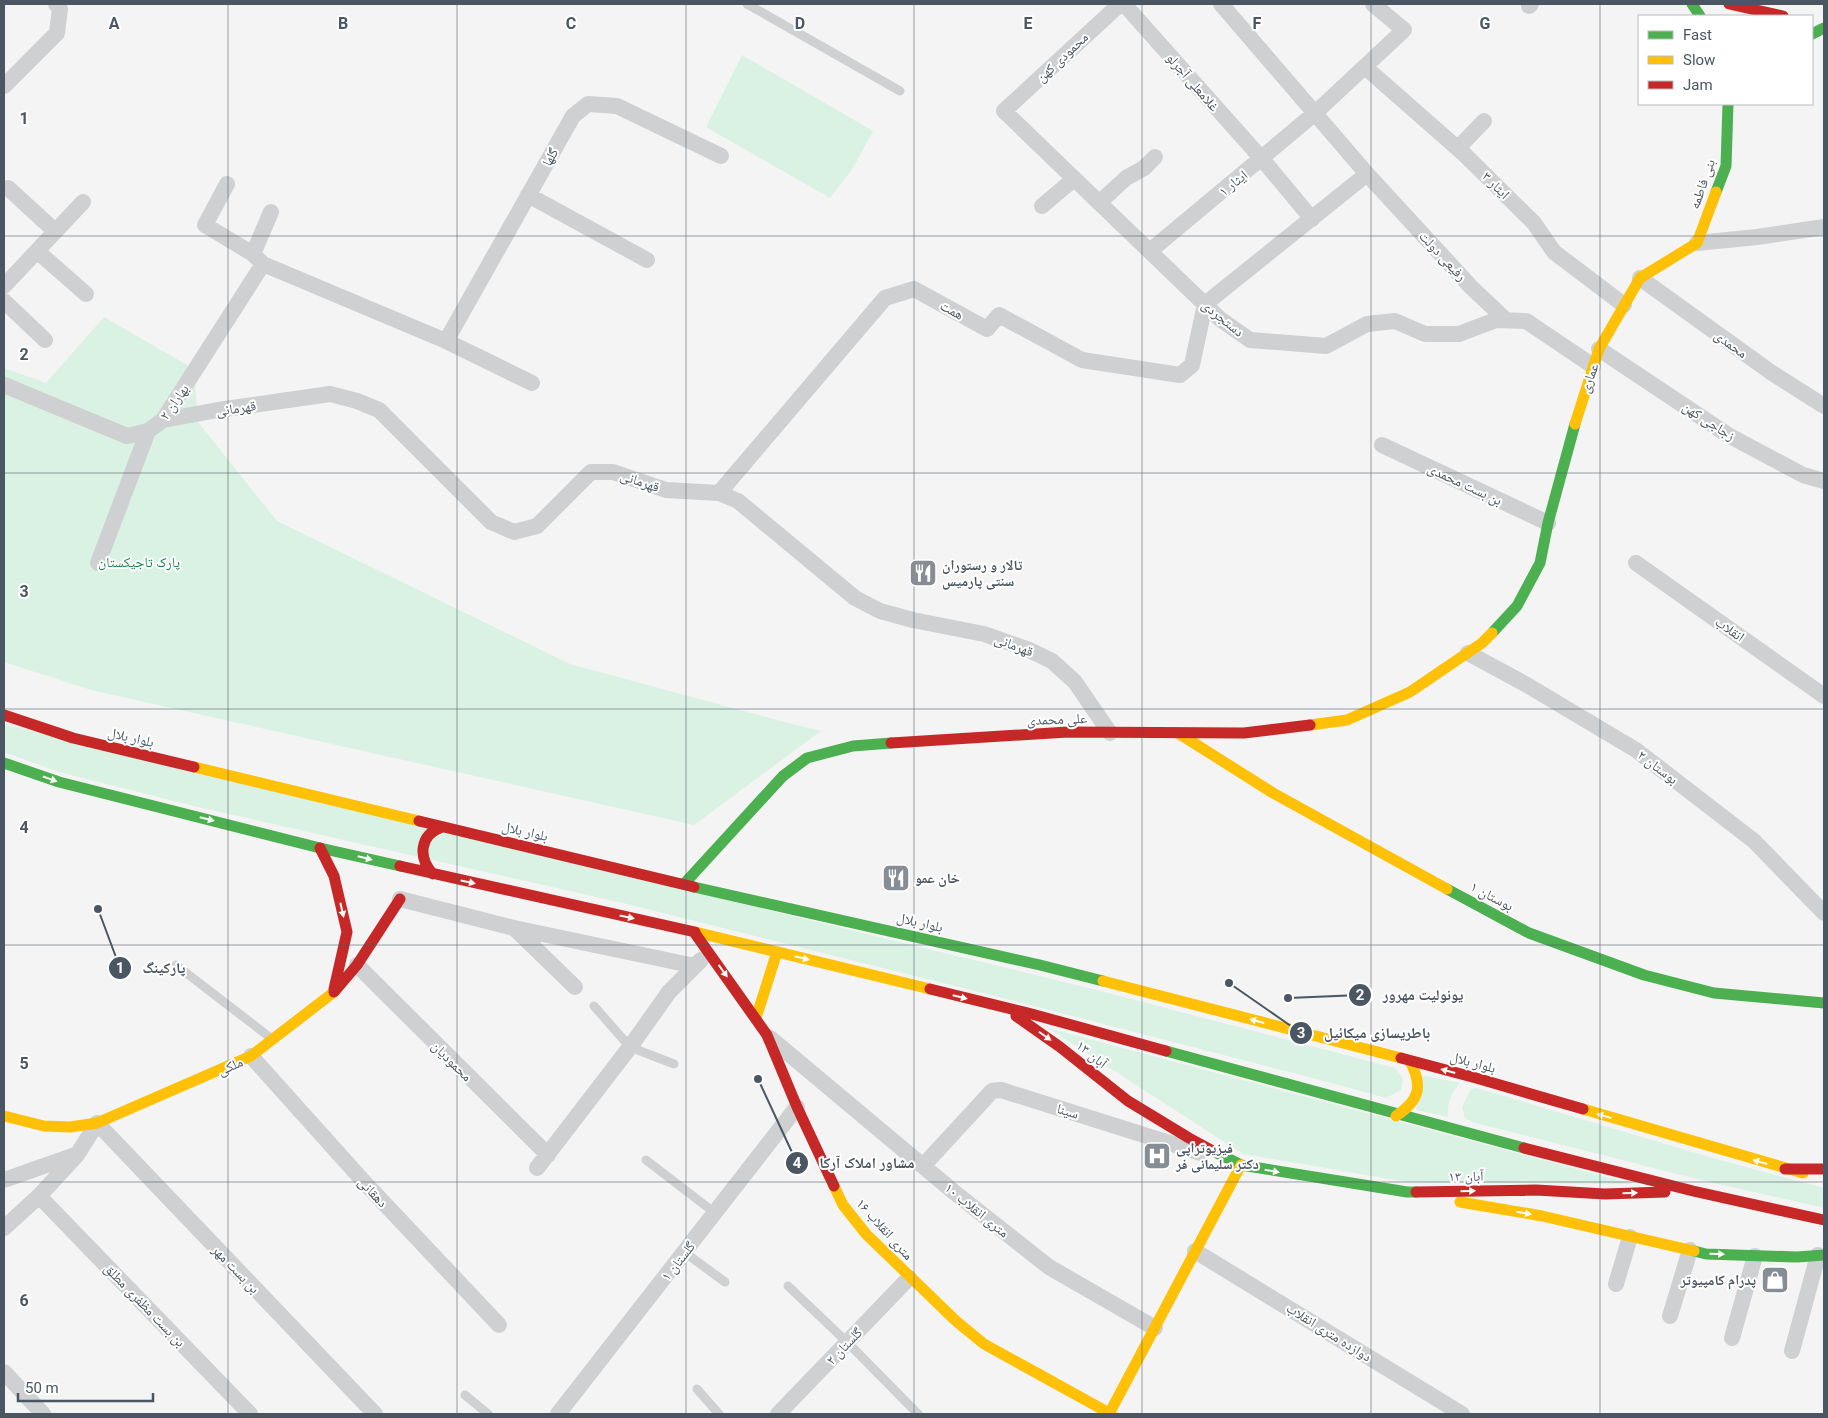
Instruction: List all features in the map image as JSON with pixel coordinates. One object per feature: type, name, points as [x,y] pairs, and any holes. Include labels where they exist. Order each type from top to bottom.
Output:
[{"type":"street","points":[[4,86],[57,33],[60,10],[56,4]]},
{"type":"street","name":"محمودی کهن","points":[[1004,111],[1120,4]]},
{"type":"street","name":"غلامعلی آجرلو","points":[[1124,4],[1312,219]]},
{"type":"street","points":[[1220,4],[1314,114]]},
{"type":"street","name":"۱ ایثار","points":[[1150,251],[1262,160],[1404,30],[1373,4]]},
{"type":"street","points":[[1692,4],[1699,15]]},
{"type":"street","points":[[1729,4],[1747,10],[1777,15]]},
{"type":"street","name":"ایثار ۳","points":[[1365,67],[1458,148],[1534,223],[1554,252],[1624,305]]},
{"type":"street","name":"گلها","points":[[446,341],[573,116],[588,104],[617,106],[721,156]]},
{"type":"street","name":"بنی فاطمه","points":[[1696,243],[1726,166],[1728,105]]},
{"type":"street","name":"دستجردی","points":[[1004,111],[1220,319],[1250,340],[1326,346],[1367,324],[1395,321],[1425,334],[1459,334],[1496,320],[1506,320]]},
{"type":"street","name":"رفیعی دولت","points":[[1314,114],[1466,282],[1506,320]]},
{"type":"street","points":[[1458,148],[1484,121]]},
{"type":"street","points":[[1099,203],[1126,178],[1144,168],[1155,157]]},
{"type":"street","points":[[1205,304],[1367,174]]},
{"type":"street","points":[[1042,206],[1074,179]]},
{"type":"street","points":[[227,184],[205,225],[258,259],[446,341],[532,382]]},
{"type":"street","points":[[8,188],[55,231]]},
{"type":"street","points":[[528,195],[647,260]]},
{"type":"street","points":[[4,286],[82,202]]},
{"type":"street","name":"بهاران ۲","points":[[4,385],[127,436],[148,432],[163,420],[258,259],[271,212]]},
{"type":"street","name":"عماری","points":[[1468,653],[1482,643],[1517,606],[1540,563],[1548,523],[1579,407],[1593,366],[1599,349],[1640,278],[1696,243],[1757,237],[1824,226]]},
{"type":"street","points":[[37,251],[86,294]]},
{"type":"street","name":"محمدی","points":[[1640,278],[1772,373],[1824,406]]},
{"type":"street","name":"همت","points":[[719,493],[885,298],[914,289],[987,329],[999,315],[1082,360],[1180,375],[1192,366],[1205,304]]},
{"type":"street","points":[[4,302],[45,340]]},
{"type":"street","points":[[1506,320],[1526,320],[1593,366]]},
{"type":"street","name":"زجاجی کهن","points":[[1599,349],[1728,435],[1803,476],[1824,481]]},
{"type":"street","name":"قهرمانی","points":[[163,420],[330,394],[357,401],[379,410],[491,522],[514,532],[537,526],[590,472],[613,472],[666,490],[719,493],[738,501],[855,598],[880,611],[913,620],[984,634],[1027,649],[1052,661],[1075,682],[1110,732]]},
{"type":"street","points":[[98,563],[148,432]]},
{"type":"street","name":"بن بست محمدی","points":[[1382,445],[1548,523]]},
{"type":"street","name":"انقلاب","points":[[1636,563],[1824,696]]},
{"type":"street","name":"علی محمدی","points":[[684,884],[783,776],[807,758],[853,746],[1039,734],[1110,732],[1244,733],[1347,720],[1410,692],[1468,653]]},
{"type":"street","name":"بوستان ۲","points":[[1468,653],[1527,685],[1636,750],[1754,841],[1824,913]]},
{"type":"street","name":"بلوار بلال","points":[[4,715],[73,738],[684,884],[1040,965],[1476,1078],[1785,1169],[1824,1177]]},
{"type":"street","name":"بوستان ۱","points":[[1178,733],[1282,798],[1390,859],[1529,933],[1644,975],[1714,993],[1824,1003]]},
{"type":"street","points":[[4,763],[59,782],[320,848],[694,932],[1005,1008],[1396,1116],[1693,1192],[1824,1220]]},
{"type":"street","points":[[433,874],[423,860],[424,844],[427,836],[434,829],[442,826]]},
{"type":"street","points":[[320,848],[334,876],[347,932],[334,992]]},
{"type":"street","points":[[400,899],[514,928],[695,966]]},
{"type":"street","name":"ملکی","points":[[4,1116],[44,1126],[70,1127],[97,1123],[251,1056],[334,992],[357,965],[400,899]]},
{"type":"street","points":[[514,928],[575,987]]},
{"type":"street","name":"۱۶ متری انقلاب","points":[[694,932],[767,1035],[797,1107],[843,1205],[866,1234],[909,1278],[984,1344],[1110,1414]]},
{"type":"street","points":[[756,1018],[777,952]]},
{"type":"street","points":[[537,1168],[630,1047],[669,992],[709,953]]},
{"type":"street","name":"محمودیان","points":[[357,965],[548,1155]]},
{"type":"street","name":"۱۳ آبان","points":[[1005,1008],[1060,1047],[1128,1101],[1189,1138],[1241,1165],[1407,1192],[1536,1190],[1605,1194],[1693,1192]]},
{"type":"street","name":"۱۰ متری انقلاب","points":[[767,1035],[923,1166],[1049,1267],[1155,1328]]},
{"type":"street","name":"دهقانی","points":[[251,1056],[365,1184],[500,1325]]},
{"type":"street","points":[[1396,1116],[1407,1109],[1415,1099],[1419,1086],[1417,1073],[1410,1061]]},
{"type":"street","name":"سینا","points":[[923,1166],[992,1090],[1001,1090],[1241,1165]]},
{"type":"street","name":"گلستان ۱","points":[[558,1414],[797,1107]]},
{"type":"street","points":[[4,1228],[39,1196],[77,1154],[97,1123]]},
{"type":"street","name":"بن بست مهر","points":[[97,1123],[375,1414]]},
{"type":"street","points":[[4,1180],[77,1154]]},
{"type":"street","points":[[1110,1414],[1241,1165]]},
{"type":"street","points":[[1785,1169],[1824,1169]]},
{"type":"street","points":[[1407,1192],[1542,1216],[1706,1254],[1797,1257],[1821,1255],[1792,1351]]},
{"type":"street","name":"بن بست مظفری مطلق","points":[[39,1196],[250,1414]]},
{"type":"street","points":[[1616,1284],[1630,1237]]},
{"type":"street","points":[[1670,1316],[1690,1250]]},
{"type":"street","name":"دوازده متری انقلاب","points":[[1196,1251],[1462,1414]]},
{"type":"street","points":[[1732,1338],[1755,1256]]},
{"type":"street","name":"گلستان ۲","points":[[778,1414],[909,1278]]},
{"type":"street","points":[[4,1372],[43,1414]]},
{"type":"lane","points":[[747,4],[900,91]]},
{"type":"lane","points":[[176,965],[272,1039]]},
{"type":"lane","points":[[594,1006],[630,1047],[674,1064]]},
{"type":"lane","points":[[646,1160],[715,1213]]},
{"type":"lane","points":[[684,1252],[725,1282]]},
{"type":"lane","points":[[788,1286],[918,1414]]},
{"type":"lane","points":[[697,1389],[720,1414]]},
{"type":"lane","points":[[465,1395],[488,1414]]},
{"type":"green space","points":[[742,55],[873,131],[853,168],[830,198],[706,127]]},
{"type":"green space","name":"پارک تاجیکستان","points":[[104,317],[194,369],[198,422],[277,521],[570,664],[821,731],[694,825],[91,690],[4,662],[4,368],[46,383]]},
{"type":"green space","points":[[4,724],[1097,990],[1395,1068],[1403,1079],[1401,1090],[1386,1098],[987,994],[623,903],[198,807],[59,772],[4,752]]},
{"type":"green space","points":[[1048,1028],[1633,1184],[1407,1182],[1243,1154]]},
{"type":"green space","points":[[1421,1075],[1460,1083],[1450,1098],[1448,1117],[1416,1110]]},
{"type":"green space","points":[[1477,1088],[1716,1159],[1824,1188],[1824,1208],[1697,1179],[1475,1123],[1465,1118],[1462,1107],[1471,1089]]},
{"type":"traffic: fast","points":[[1692,4],[1699,15]]},
{"type":"traffic: fast","points":[[1813,34],[1824,28]]},
{"type":"traffic: fast","points":[[1716,192],[1726,166],[1728,105]]},
{"type":"traffic: fast","points":[[1492,633],[1517,606],[1540,563],[1548,523],[1575,424]]},
{"type":"traffic: fast","points":[[684,884],[783,776],[807,758],[853,746],[891,743]]},
{"type":"traffic: fast","points":[[4,763],[59,782],[320,848],[400,866]]},
{"type":"traffic: fast","points":[[694,887],[1103,981]]},
{"type":"traffic: fast","points":[[1447,889],[1529,933],[1644,975],[1714,993],[1824,1003]]},
{"type":"traffic: fast","points":[[1166,1051],[1524,1148]]},
{"type":"traffic: fast","points":[[1213,1151],[1241,1165],[1416,1192]]},
{"type":"traffic: fast","points":[[1694,1251],[1706,1254],[1797,1257],[1824,1255]]},
{"type":"traffic: slow","points":[[1575,424],[1599,349],[1640,278],[1697,243],[1716,192]]},
{"type":"traffic: slow","points":[[1310,725],[1347,720],[1410,692],[1482,643],[1492,633]]},
{"type":"traffic: slow","points":[[1178,733],[1273,793],[1447,889]]},
{"type":"traffic: slow","points":[[194,767],[419,821]]},
{"type":"traffic: slow","points":[[695,932],[930,989]]},
{"type":"traffic: slow","points":[[756,1018],[777,952]]},
{"type":"traffic: slow","points":[[1103,981],[1401,1058]]},
{"type":"traffic: slow","points":[[4,1116],[44,1126],[70,1127],[97,1123],[251,1056],[334,992]]},
{"type":"traffic: slow","points":[[1396,1116],[1410,1104],[1417,1092],[1417,1078],[1410,1061]]},
{"type":"traffic: slow","points":[[1583,1109],[1803,1173]]},
{"type":"traffic: slow","points":[[1109,1414],[1241,1165]]},
{"type":"traffic: slow","points":[[834,1186],[843,1205],[866,1234],[956,1321],[984,1344],[1111,1414]]},
{"type":"traffic: slow","points":[[1460,1202],[1542,1216],[1694,1251]]},
{"type":"traffic: jam","points":[[1729,4],[1778,15]]},
{"type":"traffic: jam","points":[[4,715],[73,738],[194,767]]},
{"type":"traffic: jam","points":[[891,743],[1068,732],[1244,733],[1310,725]]},
{"type":"traffic: jam","points":[[419,821],[694,887]]},
{"type":"traffic: jam","points":[[433,874],[425,861],[423,848],[429,835],[442,827]]},
{"type":"traffic: jam","points":[[320,848],[334,876],[347,932],[334,989]]},
{"type":"traffic: jam","points":[[400,866],[695,932]]},
{"type":"traffic: jam","points":[[334,992],[357,965],[400,899]]},
{"type":"traffic: jam","points":[[694,932],[767,1035],[797,1107],[834,1186]]},
{"type":"traffic: jam","points":[[930,989],[1028,1013],[1166,1051]]},
{"type":"traffic: jam","points":[[1016,1016],[1060,1047],[1128,1101],[1213,1151]]},
{"type":"traffic: jam","points":[[1401,1058],[1583,1109]]},
{"type":"traffic: jam","points":[[1524,1148],[1693,1191],[1824,1220]]},
{"type":"traffic: jam","points":[[1785,1169],[1824,1169]]},
{"type":"traffic: jam","points":[[1416,1192],[1536,1190],[1605,1194],[1665,1192]]},
{"type":"place","name":"تالار و رستوران سنتی پارمیس","points":[[923,573]]},
{"type":"place","name":"خان عمو","points":[[896,878]]},
{"type":"place","name":"پارکینگ","points":[[98,909]]},
{"type":"place","name":"باطریسازی میکائیل","points":[[1229,983]]},
{"type":"place","name":"یونولیت مهرور","points":[[1288,998]]},
{"type":"place","name":"مشاور املاک آرکا","points":[[758,1079]]},
{"type":"place","name":"فیزیوتراپی دکتر سلیمانی فر","points":[[1157,1156]]},
{"type":"place","name":"پدرام کامپیوتر","points":[[1775,1280]]}]
